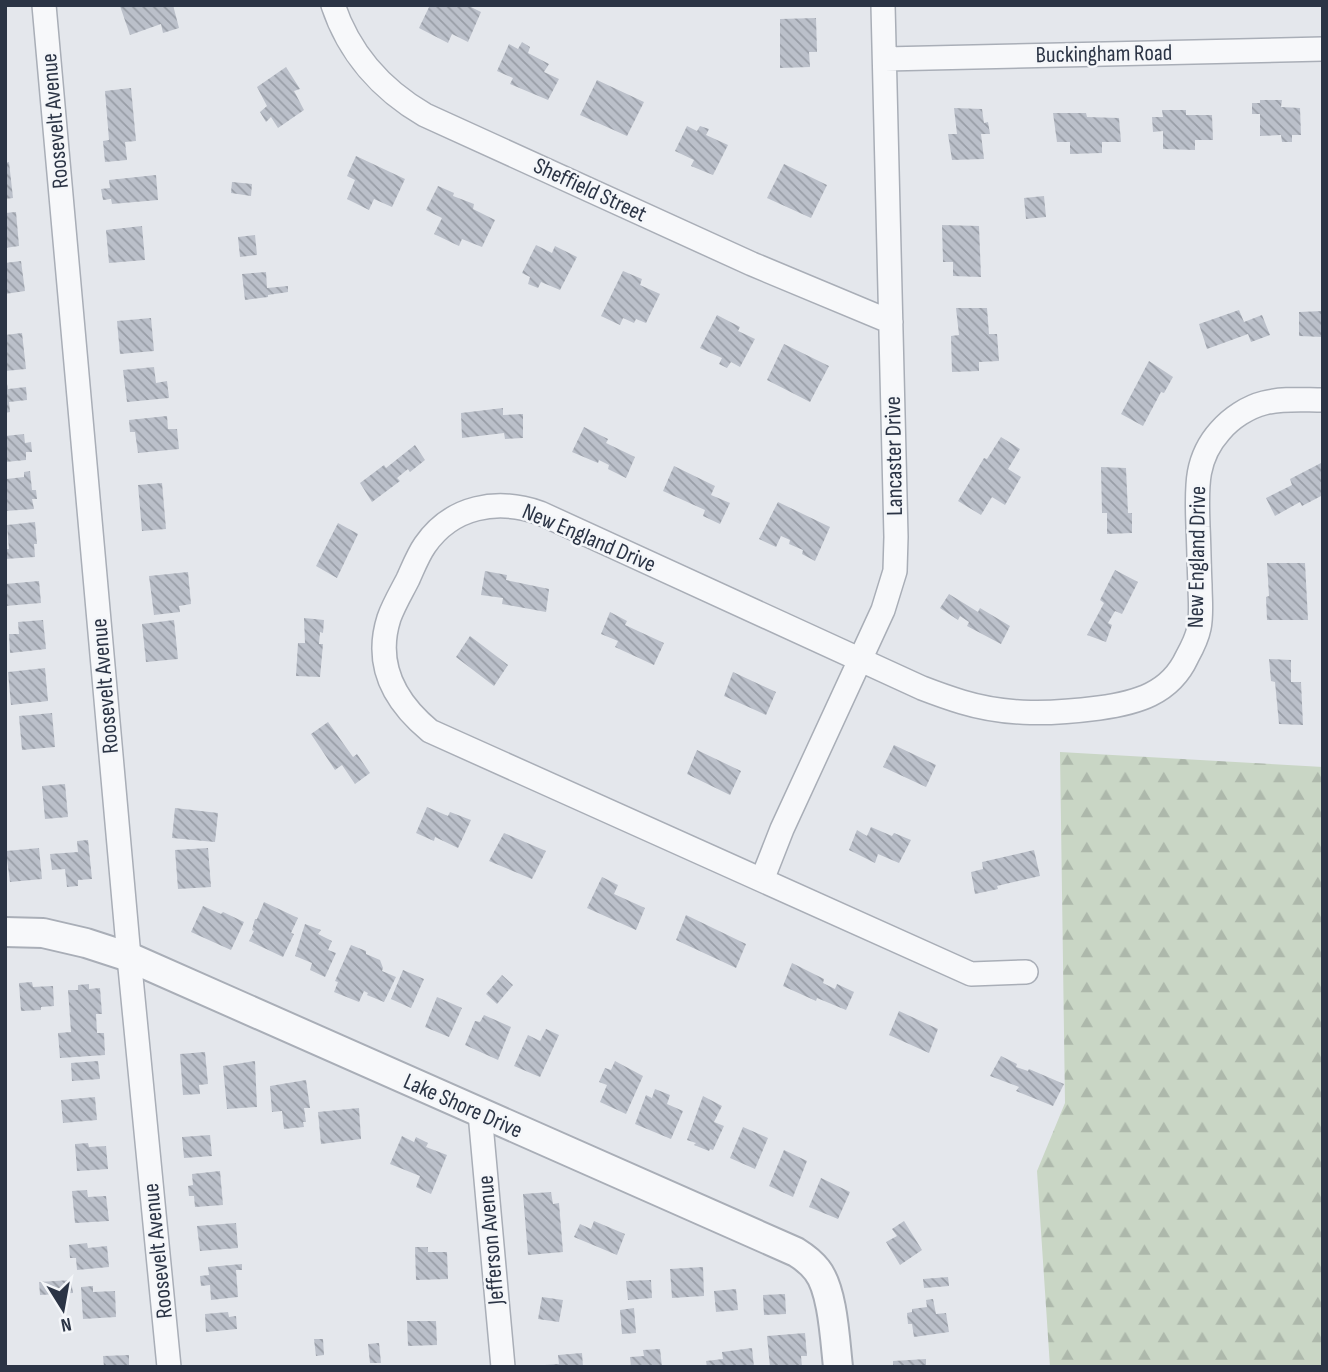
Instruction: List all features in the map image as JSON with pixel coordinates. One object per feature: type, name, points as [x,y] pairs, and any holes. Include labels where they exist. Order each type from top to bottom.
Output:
[{"type":"street","name":"Roosevelt Avenue","points":[[44,5],[128,957],[169,1367]]},
{"type":"street","name":"Sheffield Street","points":[[333,5],[350,44],[367,67],[387,88],[425,115],[752,264],[891,322]]},
{"type":"street","name":"Lancaster Drive","points":[[762,880],[782,829],[883,610],[895,571],[883,5]]},
{"type":"street","name":"Buckingham Road","points":[[885,59],[1323,50]]},
{"type":"street","name":"New England Drive","points":[[1027,972],[971,974],[430,731],[414,718],[400,701],[388,675],[384,646],[390,616],[423,547],[448,522],[468,512],[495,505],[513,505],[540,513],[922,688],[963,703],[1034,714],[1126,705],[1145,698],[1164,686],[1184,665],[1198,632],[1200,598],[1196,485],[1205,454],[1215,437],[1228,422],[1252,407],[1289,399],[1323,400]]},
{"type":"street","name":"Lake Shore Drive","points":[[5,932],[43,933],[128,957],[796,1252],[818,1270],[825,1282],[838,1367]]},
{"type":"street","name":"Jefferson Avenue","points":[[480,1113],[503,1367]]},
{"type":"green space","points":[[1060,752],[1323,767],[1323,1367],[1050,1367],[1037,1171],[1065,1103]]},
{"type":"building","points":[[173,5],[179,28],[163,33],[161,24],[130,35],[120,6]]},
{"type":"building","points":[[430,5],[467,5],[481,12],[468,42],[452,34],[448,43],[419,28]]},
{"type":"building","points":[[816,18],[817,52],[809,52],[810,67],[780,68],[780,19]]},
{"type":"building","points":[[522,42],[530,47],[528,53],[549,64],[544,72],[559,79],[548,100],[510,84],[513,78],[497,71],[509,44],[518,49]]},
{"type":"building","points":[[286,67],[300,89],[294,91],[304,110],[278,128],[271,117],[266,122],[260,112],[267,106],[257,87]]},
{"type":"building","points":[[597,80],[644,102],[627,136],[580,115]]},
{"type":"building","points":[[131,88],[136,141],[125,142],[127,160],[105,162],[103,141],[109,140],[105,91]]},
{"type":"building","points":[[1260,100],[1282,100],[1281,107],[1300,108],[1301,135],[1292,135],[1292,142],[1282,142],[1281,135],[1260,136],[1260,114],[1252,114],[1252,103],[1260,103]]},
{"type":"building","points":[[954,108],[982,109],[984,123],[988,122],[990,134],[981,134],[984,159],[952,160],[948,134],[957,134]]},
{"type":"building","points":[[1162,110],[1186,110],[1186,115],[1212,115],[1213,140],[1195,140],[1195,150],[1163,149],[1163,131],[1153,132],[1152,117],[1163,117]]},
{"type":"building","points":[[1053,113],[1086,113],[1087,117],[1119,118],[1121,142],[1102,142],[1102,153],[1070,154],[1070,142],[1057,142]]},
{"type":"building","points":[[687,126],[697,131],[700,126],[709,129],[706,135],[728,145],[713,175],[691,166],[694,160],[675,151]]},
{"type":"building","points":[[356,156],[405,179],[392,207],[374,199],[369,210],[347,199],[355,180],[347,176]]},
{"type":"building","points":[[9,162],[13,198],[5,199],[5,163]]},
{"type":"building","points":[[784,164],[827,185],[811,218],[767,198]]},
{"type":"building","points":[[156,175],[158,200],[112,204],[111,199],[103,200],[101,189],[110,188],[109,180]]},
{"type":"building","points":[[232,182],[252,184],[251,196],[231,193]]},
{"type":"building","points":[[438,186],[454,193],[453,196],[474,204],[473,209],[495,220],[482,247],[462,239],[459,246],[434,234],[442,218],[426,210]]},
{"type":"building","points":[[1044,196],[1046,217],[1026,219],[1024,198]]},
{"type":"building","points":[[16,212],[19,246],[5,248],[5,213]]},
{"type":"building","points":[[942,225],[979,226],[981,277],[953,276],[953,262],[943,262]]},
{"type":"building","points":[[142,226],[145,260],[109,263],[106,230]]},
{"type":"building","points":[[255,235],[257,255],[240,257],[238,237]]},
{"type":"building","points":[[536,245],[552,253],[555,246],[577,257],[560,290],[541,282],[538,288],[528,284],[530,277],[522,273]]},
{"type":"building","points":[[21,261],[25,291],[5,294],[5,263]]},
{"type":"building","points":[[623,271],[642,279],[640,285],[660,294],[646,323],[636,319],[634,323],[623,318],[620,325],[601,316]]},
{"type":"building","points":[[266,272],[267,288],[288,286],[288,292],[245,300],[242,274]]},
{"type":"building","points":[[956,308],[987,308],[989,334],[997,334],[999,361],[979,362],[979,371],[952,372],[951,336],[959,335]]},
{"type":"building","points":[[1239,310],[1244,322],[1262,315],[1270,335],[1251,342],[1248,334],[1207,349],[1199,324]]},
{"type":"building","points":[[1323,311],[1323,337],[1299,336],[1299,312]]},
{"type":"building","points":[[717,315],[740,327],[738,331],[755,339],[740,367],[731,362],[727,368],[719,364],[722,358],[700,348]]},
{"type":"building","points":[[151,318],[154,351],[120,354],[117,321]]},
{"type":"building","points":[[22,333],[26,369],[5,371],[5,335]]},
{"type":"building","points":[[784,344],[829,366],[810,402],[767,380]]},
{"type":"building","points":[[1149,361],[1173,377],[1164,393],[1161,392],[1143,426],[1121,414]]},
{"type":"building","points":[[154,367],[156,383],[167,381],[169,398],[127,402],[123,370]]},
{"type":"building","points":[[7,384],[8,389],[26,387],[27,400],[9,402],[10,412],[5,413],[5,385]]},
{"type":"building","points":[[503,408],[503,415],[523,414],[523,438],[505,439],[504,433],[462,438],[461,413]]},
{"type":"building","points":[[167,416],[168,429],[177,429],[179,449],[138,453],[135,432],[130,432],[129,420]]},
{"type":"building","points":[[584,427],[608,439],[606,443],[635,457],[626,478],[608,469],[609,465],[599,460],[598,463],[572,452]]},
{"type":"building","points":[[24,434],[25,443],[31,442],[32,452],[26,452],[26,460],[5,462],[5,436]]},
{"type":"building","points":[[1001,437],[1020,449],[1008,469],[1021,477],[1005,505],[992,497],[981,515],[958,501],[984,458],[987,459]]},
{"type":"building","points":[[415,445],[425,460],[410,472],[408,469],[397,478],[400,481],[372,502],[360,483],[384,465],[386,468]]},
{"type":"building","points":[[1321,463],[1323,495],[1302,506],[1300,502],[1275,516],[1266,498],[1292,485],[1290,479]]},
{"type":"building","points":[[674,466],[715,486],[711,495],[730,503],[720,524],[703,516],[705,510],[663,491]]},
{"type":"building","points":[[1101,467],[1126,468],[1128,513],[1132,513],[1132,533],[1107,534],[1107,513],[1102,513]]},
{"type":"building","points":[[30,471],[32,490],[36,490],[37,499],[32,499],[34,509],[5,511],[6,479],[24,477],[24,472]]},
{"type":"building","points":[[162,483],[166,529],[142,531],[138,485]]},
{"type":"building","points":[[778,502],[830,527],[815,561],[802,554],[803,550],[789,544],[790,540],[781,536],[776,547],[759,539]]},
{"type":"building","points":[[35,522],[35,557],[5,559],[5,549],[9,549],[7,525]]},
{"type":"building","points":[[338,523],[358,534],[337,578],[316,566]]},
{"type":"building","points":[[1267,563],[1305,563],[1308,620],[1267,620]]},
{"type":"building","points":[[1115,570],[1138,582],[1122,614],[1115,611],[1108,623],[1112,625],[1106,642],[1087,635],[1104,603],[1100,600]]},
{"type":"building","points":[[485,571],[507,575],[506,580],[549,589],[546,612],[502,604],[503,598],[481,595]]},
{"type":"building","points":[[188,572],[191,604],[179,606],[180,612],[154,615],[149,576]]},
{"type":"building","points":[[39,581],[41,603],[5,606],[5,584]]},
{"type":"building","points":[[949,594],[978,612],[980,608],[1010,626],[1001,644],[967,626],[969,622],[960,616],[958,620],[940,608]]},
{"type":"building","points":[[610,612],[627,621],[625,625],[664,643],[654,665],[615,647],[618,641],[601,634]]},
{"type":"building","points":[[304,618],[324,620],[319,644],[323,644],[320,677],[296,676],[298,643],[305,643]]},
{"type":"building","points":[[43,620],[46,649],[10,653],[9,634],[19,634],[18,622]]},
{"type":"building","points":[[174,620],[178,659],[146,662],[142,624]]},
{"type":"building","points":[[470,636],[508,665],[494,686],[456,657]]},
{"type":"building","points":[[1269,659],[1291,660],[1291,682],[1301,682],[1303,725],[1279,724],[1275,682],[1271,681]]},
{"type":"building","points":[[45,668],[48,701],[11,705],[8,672]]},
{"type":"building","points":[[733,672],[776,692],[766,715],[724,696]]},
{"type":"building","points":[[52,713],[55,747],[22,750],[19,716]]},
{"type":"building","points":[[328,722],[353,757],[357,754],[370,773],[355,784],[342,765],[335,770],[311,734]]},
{"type":"building","points":[[894,745],[936,765],[926,787],[883,767]]},
{"type":"building","points":[[697,750],[741,771],[730,795],[687,774]]},
{"type":"building","points":[[65,784],[68,817],[45,819],[42,786]]},
{"type":"building","points":[[427,807],[448,816],[450,812],[471,820],[458,848],[435,837],[434,841],[416,833]]},
{"type":"building","points":[[175,808],[218,813],[215,842],[172,838]]},
{"type":"building","points":[[871,827],[911,840],[899,863],[878,854],[875,863],[849,850],[857,830],[867,836]]},
{"type":"building","points":[[504,833],[546,851],[532,879],[489,861]]},
{"type":"building","points":[[88,840],[92,879],[78,880],[78,886],[67,887],[65,869],[52,870],[50,854],[78,852],[77,841]]},
{"type":"building","points":[[39,848],[42,879],[10,882],[6,851]]},
{"type":"building","points":[[208,848],[211,887],[178,889],[175,850]]},
{"type":"building","points":[[1034,850],[1040,876],[975,894],[971,872],[983,869],[982,862]]},
{"type":"building","points":[[602,877],[618,885],[614,894],[645,908],[636,930],[587,908]]},
{"type":"building","points":[[264,902],[298,918],[283,957],[249,941],[254,931],[255,919]]},
{"type":"building","points":[[203,906],[244,922],[231,950],[191,932]]},
{"type":"building","points":[[686,915],[746,944],[736,968],[676,940]]},
{"type":"building","points":[[305,924],[321,930],[318,934],[332,941],[328,950],[336,953],[325,977],[310,970],[312,963],[295,956]]},
{"type":"building","points":[[351,945],[380,960],[382,971],[396,977],[384,1002],[364,991],[359,1002],[334,992],[338,982],[335,981]]},
{"type":"building","points":[[792,963],[824,979],[823,983],[835,989],[837,984],[854,992],[846,1010],[817,998],[816,1001],[783,986]]},
{"type":"building","points":[[403,970],[424,979],[411,1008],[391,999]]},
{"type":"building","points":[[502,975],[513,985],[497,1004],[486,994]]},
{"type":"building","points":[[32,982],[33,987],[53,986],[54,1006],[21,1011],[19,983]]},
{"type":"building","points":[[89,984],[89,989],[100,988],[102,1014],[96,1014],[97,1033],[104,1033],[105,1055],[60,1058],[58,1033],[71,1032],[68,990],[78,990],[78,985]]},
{"type":"building","points":[[437,997],[462,1008],[449,1037],[425,1027]]},
{"type":"building","points":[[899,1011],[938,1029],[929,1053],[889,1035]]},
{"type":"building","points":[[484,1015],[511,1027],[498,1060],[465,1045],[475,1021],[480,1022]]},
{"type":"building","points":[[546,1029],[559,1035],[540,1077],[514,1066],[528,1035],[540,1041]]},
{"type":"building","points":[[205,1052],[208,1084],[199,1085],[200,1094],[183,1095],[180,1054]]},
{"type":"building","points":[[1001,1056],[1017,1064],[1016,1067],[1028,1071],[1029,1069],[1064,1084],[1053,1106],[1016,1091],[1019,1087],[990,1076]]},
{"type":"building","points":[[98,1061],[100,1079],[72,1081],[71,1063]]},
{"type":"building","points":[[255,1061],[257,1107],[227,1109],[223,1066]]},
{"type":"building","points":[[615,1061],[643,1076],[626,1114],[600,1102],[607,1085],[599,1082],[605,1068],[611,1070]]},
{"type":"building","points":[[306,1080],[310,1108],[304,1108],[304,1127],[284,1129],[282,1111],[272,1112],[270,1086]]},
{"type":"building","points":[[655,1089],[670,1095],[667,1104],[683,1111],[671,1139],[635,1124],[646,1095],[652,1098]]},
{"type":"building","points":[[703,1096],[722,1106],[714,1122],[724,1126],[713,1150],[709,1151],[687,1140]]},
{"type":"building","points":[[95,1097],[97,1120],[63,1123],[61,1100]]},
{"type":"building","points":[[359,1108],[361,1139],[321,1144],[318,1112]]},
{"type":"building","points":[[743,1127],[768,1138],[755,1169],[730,1158]]},
{"type":"building","points":[[210,1135],[212,1156],[184,1158],[182,1137]]},
{"type":"building","points":[[402,1136],[414,1142],[416,1137],[428,1143],[426,1147],[447,1155],[431,1194],[416,1187],[420,1176],[390,1164]]},
{"type":"building","points":[[88,1143],[89,1147],[106,1146],[108,1169],[77,1171],[75,1144]]},
{"type":"building","points":[[784,1150],[807,1161],[793,1197],[769,1186]]},
{"type":"building","points":[[220,1171],[223,1205],[195,1207],[194,1196],[189,1196],[188,1186],[193,1185],[192,1174]]},
{"type":"building","points":[[821,1178],[850,1192],[838,1219],[809,1207]]},
{"type":"building","points":[[87,1190],[88,1197],[106,1196],[109,1221],[75,1223],[72,1191]]},
{"type":"building","points":[[551,1192],[553,1204],[559,1203],[563,1252],[528,1255],[523,1194]]},
{"type":"building","points":[[594,1221],[625,1234],[617,1255],[574,1237],[580,1224],[591,1229]]},
{"type":"building","points":[[904,1221],[922,1250],[900,1265],[886,1242],[897,1236],[892,1229]]},
{"type":"building","points":[[236,1223],[238,1248],[200,1251],[197,1226]]},
{"type":"building","points":[[87,1243],[88,1248],[107,1246],[109,1267],[77,1270],[76,1258],[70,1258],[69,1245]]},
{"type":"building","points":[[415,1247],[428,1247],[428,1252],[447,1252],[448,1279],[416,1280]]},
{"type":"building","points":[[242,1264],[242,1270],[236,1270],[238,1297],[211,1300],[210,1285],[201,1286],[200,1276],[209,1275],[208,1267]]},
{"type":"building","points":[[703,1267],[704,1296],[672,1298],[670,1269]]},
{"type":"building","points":[[948,1277],[949,1286],[924,1288],[923,1279]]},
{"type":"building","points":[[71,1280],[73,1293],[40,1295],[39,1282]]},
{"type":"building","points":[[651,1280],[652,1298],[628,1300],[626,1281]]},
{"type":"building","points":[[93,1286],[93,1292],[115,1291],[116,1317],[83,1319],[81,1287]]},
{"type":"building","points":[[736,1289],[738,1310],[716,1312],[714,1291]]},
{"type":"building","points":[[785,1294],[786,1314],[764,1315],[763,1295]]},
{"type":"building","points":[[542,1297],[563,1300],[559,1322],[538,1319]]},
{"type":"building","points":[[933,1299],[936,1314],[946,1313],[949,1332],[914,1337],[912,1324],[908,1324],[907,1313],[912,1312],[912,1309],[927,1307],[926,1300]]},
{"type":"building","points":[[634,1308],[636,1333],[622,1334],[620,1310]]},
{"type":"building","points":[[228,1312],[229,1317],[236,1316],[237,1329],[206,1332],[205,1314]]},
{"type":"building","points":[[407,1321],[436,1321],[437,1345],[408,1346]]},
{"type":"building","points":[[805,1333],[807,1356],[801,1356],[802,1367],[770,1367],[767,1336]]},
{"type":"building","points":[[314,1339],[323,1339],[324,1355],[316,1356]]},
{"type":"building","points":[[379,1343],[381,1363],[370,1363],[368,1344]]},
{"type":"building","points":[[752,1348],[754,1367],[707,1367],[706,1361],[723,1359],[722,1352]]},
{"type":"building","points":[[660,1349],[662,1367],[631,1367],[630,1357],[644,1356],[643,1350]]},
{"type":"building","points":[[582,1353],[583,1367],[545,1365],[559,1364],[558,1355]]},
{"type":"building","points":[[129,1355],[129,1367],[104,1367],[103,1356]]},
{"type":"building","points":[[926,1359],[926,1367],[893,1367],[893,1361]]}]
